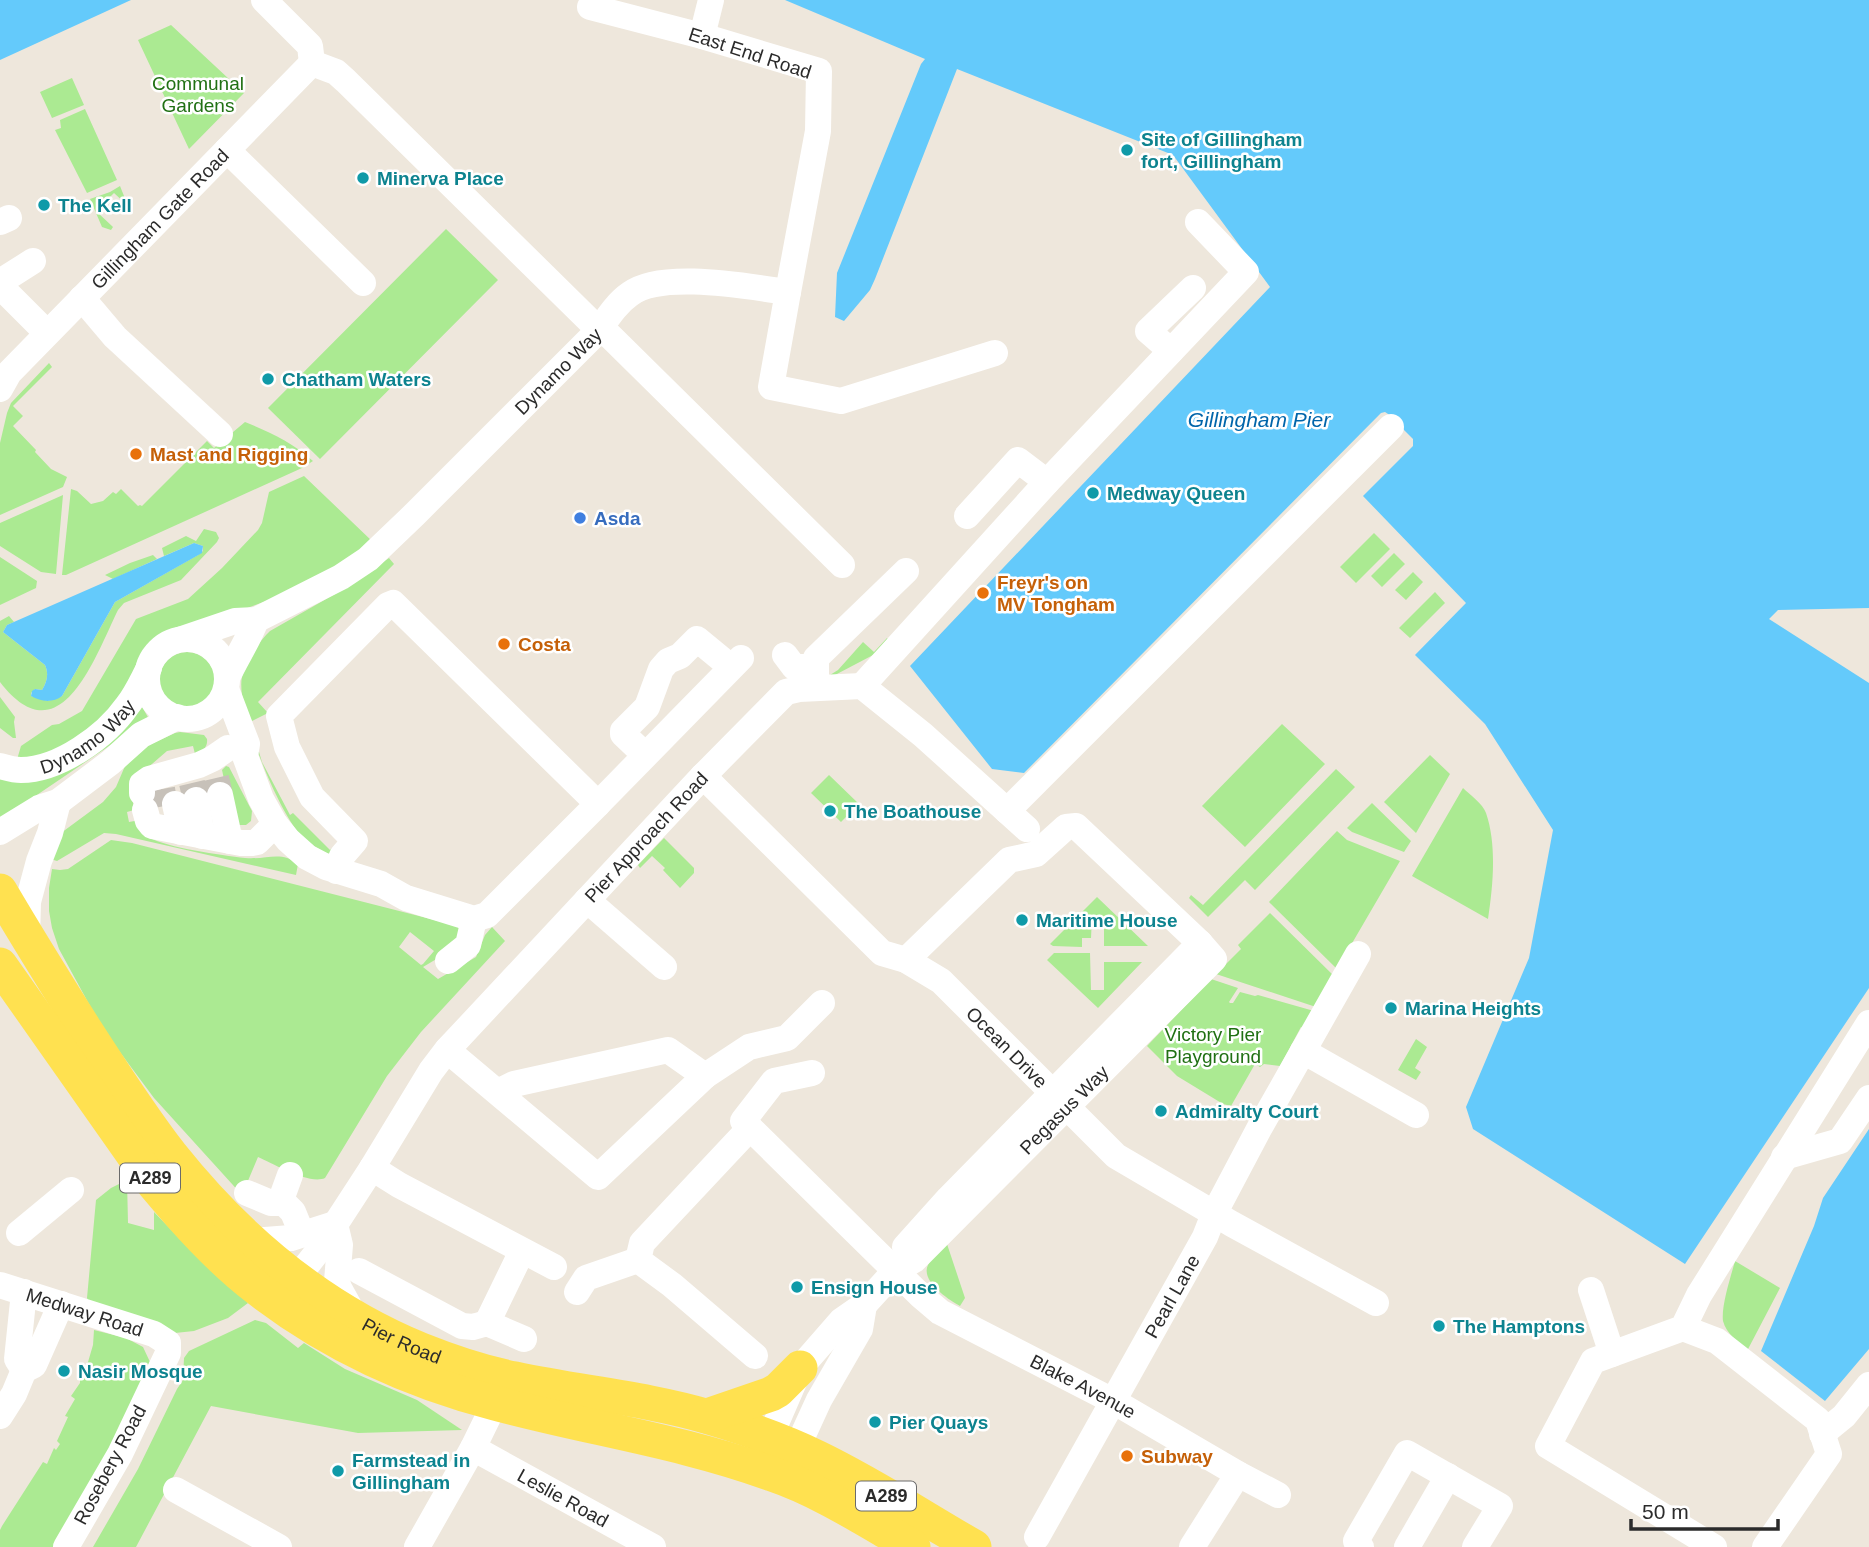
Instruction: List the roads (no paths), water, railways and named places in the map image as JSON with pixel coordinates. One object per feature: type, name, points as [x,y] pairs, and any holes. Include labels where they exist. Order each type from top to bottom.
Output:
[{"type":"main road","name":"Pier Road","points":[[0,891],[119,1082],[158,1138],[250,1241],[310,1290],[392,1336],[451,1361],[513,1379],[650,1402],[707,1416],[783,1443],[861,1481],[974,1547]]},
{"type":"main road","name":"Pier Road","points":[[0,965],[154,1184],[206,1242],[258,1289],[315,1328],[382,1363],[451,1390],[495,1403],[672,1443],[771,1473],[812,1489],[913,1547]]},
{"type":"main road","points":[[707,1416],[771,1394],[800,1368]]},
{"type":"main road","name":"Pegasus Way","points":[[771,1473],[783,1443]]},
{"type":"street","points":[[264,0],[310,46],[312,63],[336,72],[346,81],[599,330],[615,307],[631,292],[655,282],[693,282],[788,292]]},
{"type":"street","points":[[702,36],[711,0]]},
{"type":"street","name":"East End Road","points":[[590,8],[702,36],[819,71],[818,131],[771,387],[842,401],[995,353]]},
{"type":"street","name":"Gillingham Gate Road","points":[[3,379],[312,63]]},
{"type":"street","points":[[226,150],[363,283]]},
{"type":"street","points":[[1027,830],[926,739],[862,686],[1047,482],[1246,272],[1198,222]]},
{"type":"street","points":[[33,261],[0,284],[47,333]]},
{"type":"street","points":[[1171,351],[1148,331],[1193,288]]},
{"type":"street","points":[[82,298],[115,337],[220,434]]},
{"type":"street","name":"Dynamo Way","points":[[0,766],[21,770],[57,762],[114,722],[136,693],[154,657],[171,642],[235,621],[256,620],[341,577],[368,559],[599,330],[610,336],[842,565]]},
{"type":"street","points":[[1007,811],[1391,427]]},
{"type":"street","points":[[967,516],[1018,460],[1047,482]]},
{"type":"street","points":[[785,655],[794,667],[816,678],[816,658],[906,571]]},
{"type":"street","points":[[336,871],[342,856],[355,841],[312,797],[287,747],[279,716],[393,603],[598,804]]},
{"type":"street","name":"Dynamo Way","points":[[0,832],[38,808],[58,802],[111,762],[141,735],[187,717],[208,713],[216,707],[222,698],[235,659],[249,639],[256,620]]},
{"type":"street","name":"Dynamo Way","points":[[182,639],[204,642],[221,657],[247,744],[186,795]]},
{"type":"street","points":[[449,961],[468,945],[474,919],[487,915],[736,663],[697,639],[680,656],[661,669],[647,707],[623,731],[645,755]]},
{"type":"street","name":"Dynamo Way","points":[[149,666],[148,682],[152,698],[162,710],[187,717],[217,734],[186,795]]},
{"type":"street","name":"Pier Approach Road","points":[[296,1279],[372,1168],[431,1071],[447,1050],[703,776],[782,695],[816,678],[862,686]]},
{"type":"street","name":"Ocean Drive","points":[[703,776],[882,953],[906,960],[941,981],[1116,1156],[1210,1225],[1376,1303]]},
{"type":"street","points":[[186,795],[241,843],[257,842],[275,824]]},
{"type":"street","name":"Dynamo Way","points":[[186,795],[261,799],[275,824],[307,857],[336,871],[381,884],[405,898],[474,919]]},
{"type":"street","points":[[27,938],[28,902],[58,802]]},
{"type":"street","name":"Pegasus Way","points":[[783,1443],[800,1368],[841,1321],[864,1305],[895,1271],[902,1250],[930,1218],[1060,1100],[1200,943],[1076,826],[1066,827],[1036,853],[1009,860],[906,960]]},
{"type":"street","points":[[587,900],[664,967]]},
{"type":"street","name":"Pearl Lane","points":[[1037,1537],[1358,954]]},
{"type":"street","points":[[447,1050],[597,1177],[705,1076],[749,1047],[787,1038],[822,1003]]},
{"type":"street","points":[[1683,1328],[1699,1295],[1869,1023]]},
{"type":"street","points":[[498,1092],[514,1084],[668,1050],[705,1076]]},
{"type":"street","points":[[1303,1051],[1416,1115]]},
{"type":"street","points":[[812,1073],[774,1080],[743,1121],[895,1271]]},
{"type":"street","points":[[1784,1157],[1840,1141],[1869,1098]]},
{"type":"street","points":[[638,1260],[642,1243],[750,1128]]},
{"type":"street","points":[[372,1168],[398,1185],[554,1267]]},
{"type":"street","points":[[290,1175],[282,1198],[293,1212],[302,1234]]},
{"type":"street","points":[[19,1233],[71,1190]]},
{"type":"street","points":[[247,1193],[271,1203],[284,1203]]},
{"type":"street","points":[[250,1241],[291,1238],[335,1224],[340,1245],[337,1281],[356,1317]]},
{"type":"street","points":[[488,1323],[522,1251]]},
{"type":"street","points":[[577,1292],[586,1278],[638,1260]]},
{"type":"street","points":[[638,1260],[672,1285],[755,1356]]},
{"type":"street","points":[[359,1271],[462,1326],[472,1327],[488,1323],[524,1339]]},
{"type":"street","name":"Blake Avenue","points":[[895,1271],[940,1312],[1113,1401],[1278,1495]]},
{"type":"street","points":[[258,1289],[287,1285],[296,1279]]},
{"type":"street","points":[[12,1288],[17,1359],[24,1370]]},
{"type":"street","name":"Medway Road","points":[[12,1288],[154,1334],[169,1343]]},
{"type":"street","points":[[1591,1290],[1612,1353]]},
{"type":"street","points":[[0,1416],[14,1394],[24,1370],[34,1365],[61,1304]]},
{"type":"street","name":"Pegasus Way","points":[[783,1443],[819,1400],[860,1329],[864,1305]]},
{"type":"street","points":[[1714,1547],[1548,1446],[1593,1361],[1683,1328],[1717,1341],[1818,1420],[1829,1454],[1765,1547]]},
{"type":"street","name":"Rosebery Road","points":[[66,1547],[120,1454],[168,1353],[169,1343]]},
{"type":"street","points":[[1822,1434],[1844,1416],[1869,1385]]},
{"type":"street","points":[[417,1547],[495,1403]]},
{"type":"street","name":"Leslie Road","points":[[473,1448],[653,1547]]},
{"type":"street","points":[[1360,1547],[1356,1541],[1407,1453],[1500,1506],[1475,1547]]},
{"type":"street","points":[[1192,1547],[1238,1474]]},
{"type":"street","points":[[1407,1547],[1448,1476]]},
{"type":"street","points":[[176,1490],[279,1547]]},
{"type":"water","points":[[0,0],[131,0],[0,60]]},
{"type":"water","name":"Gillingham Pier","points":[[785,0],[1869,0],[1869,608],[1778,610],[1769,619],[1869,683],[1869,988],[1685,1264],[1473,1129],[1466,1107],[1529,958],[1553,830],[1485,724],[1415,655],[1466,603],[1363,496],[1413,446],[1413,439],[1388,414],[1381,413],[1024,773],[992,769],[910,666],[1270,287],[1173,155],[957,69],[870,290],[844,321],[835,317],[837,273],[925,59]]},
{"type":"water","points":[[194,543],[203,546],[202,553],[115,602],[62,696],[47,701],[31,696],[32,691],[42,690],[44,687],[47,678],[45,665],[3,632],[7,625]]},
{"type":"water","points":[[1869,1129],[1869,1349],[1825,1401],[1761,1351],[1814,1226],[1823,1198]]},
{"type":"tunnel","points":[[216,778],[220,795]]},
{"type":"tunnel","points":[[192,783],[196,800]]},
{"type":"tunnel","points":[[162,789],[165,806]]},
{"type":"place","name":"Site of Gillingham fort, Gillingham","points":[[1127,150]]},
{"type":"place","name":"Minerva Place","points":[[363,178]]},
{"type":"place","name":"The Kell","points":[[44,205]]},
{"type":"place","name":"Chatham Waters","points":[[268,379]]},
{"type":"place","name":"Mast and Rigging","points":[[136,454]]},
{"type":"place","name":"Medway Queen","points":[[1093,493]]},
{"type":"place","name":"Asda","points":[[580,518]]},
{"type":"place","name":"Freyr's on MV Tongham","points":[[983,593]]},
{"type":"place","name":"Costa","points":[[504,644]]},
{"type":"place","name":"The Boathouse","points":[[830,811]]},
{"type":"place","name":"Maritime House","points":[[1022,920]]},
{"type":"place","name":"Marina Heights","points":[[1391,1008]]},
{"type":"place","name":"Admiralty Court","points":[[1161,1111]]},
{"type":"place","name":"Ensign House","points":[[797,1287]]},
{"type":"place","name":"The Hamptons","points":[[1439,1326]]},
{"type":"place","name":"Nasir Mosque","points":[[64,1371]]},
{"type":"place","name":"Pier Quays","points":[[875,1422]]},
{"type":"place","name":"Subway","points":[[1127,1456]]},
{"type":"place","name":"Farmstead in Gillingham","points":[[338,1471]]},
{"type":"park label","name":"Communal Gardens","points":[[198,94]]},
{"type":"park label","name":"Victory Pier Playground","points":[[1213,1045]]}]
